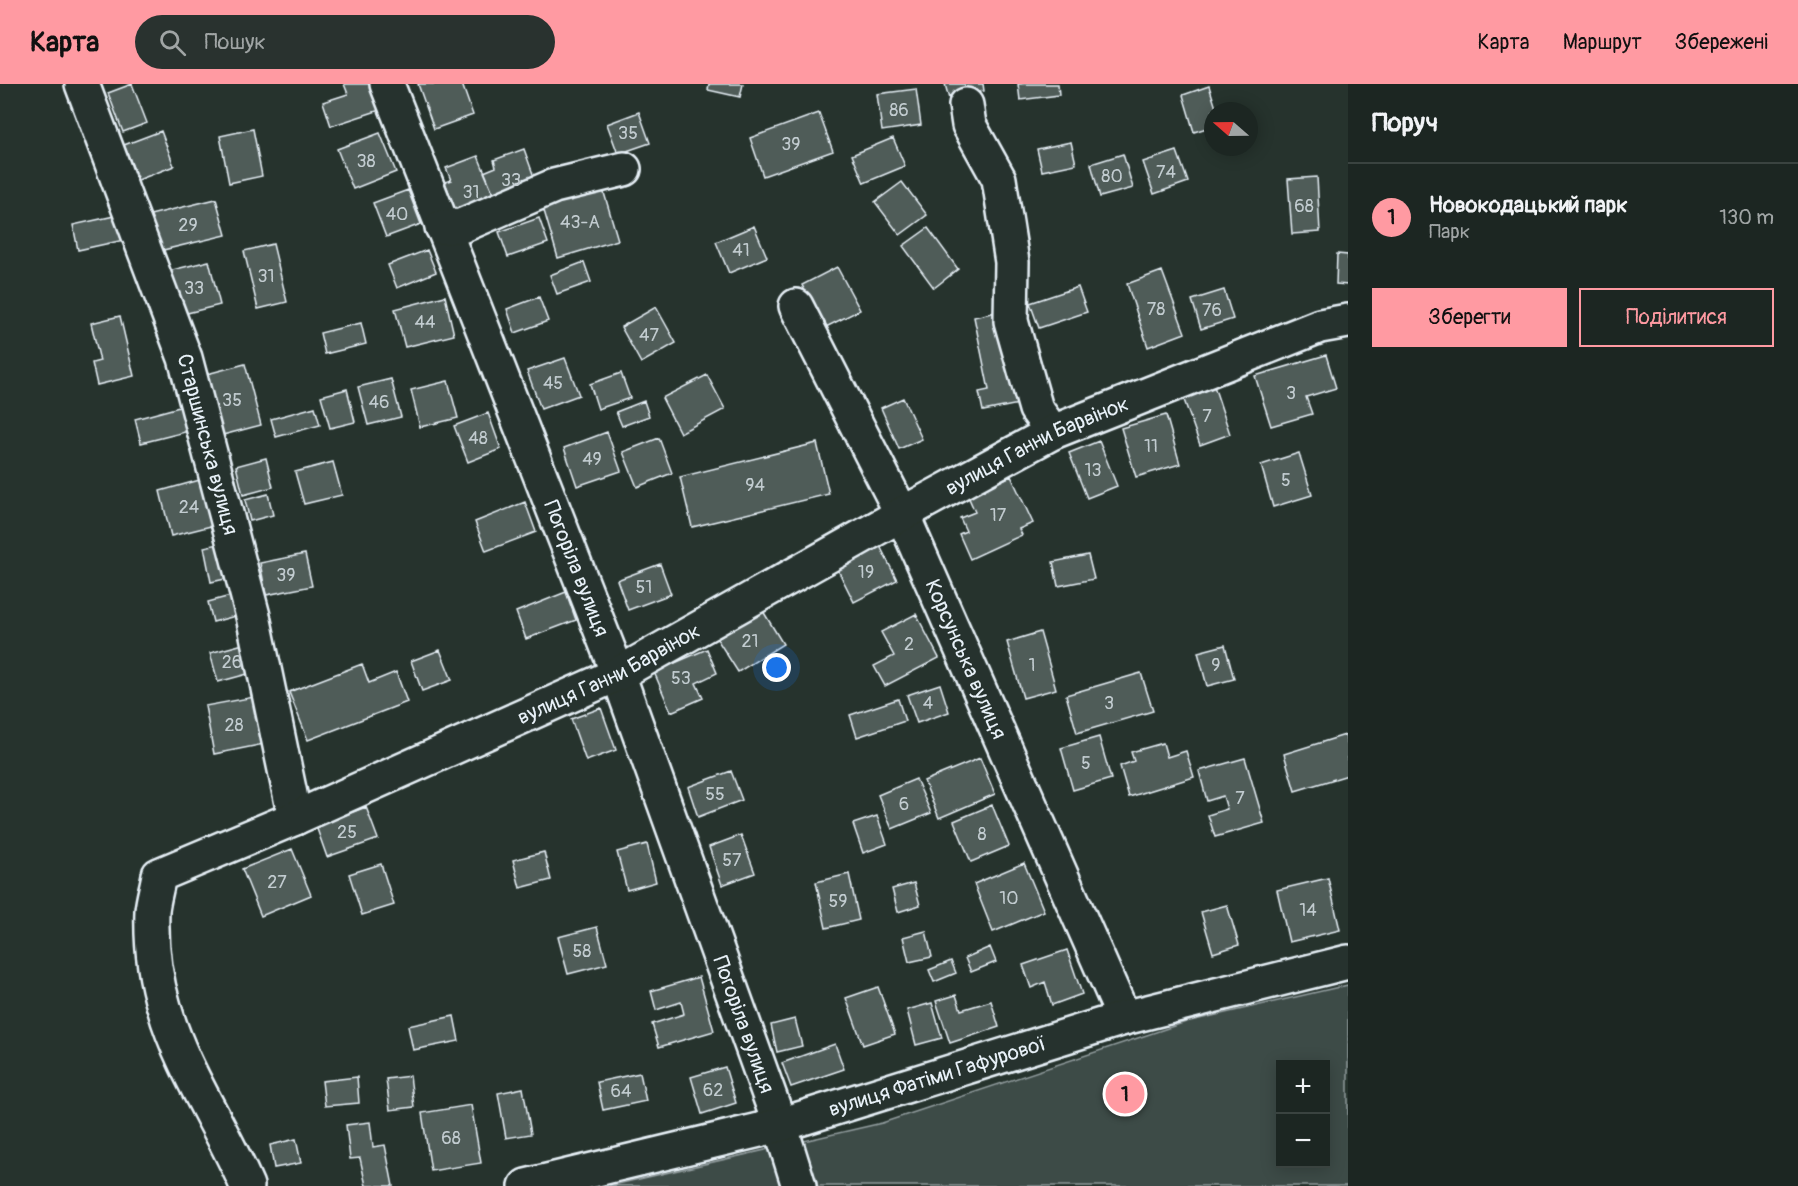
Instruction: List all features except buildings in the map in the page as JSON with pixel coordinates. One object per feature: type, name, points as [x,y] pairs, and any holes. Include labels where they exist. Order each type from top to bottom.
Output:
[{"type":"street","name":"Старшинська вулиця","points":[[81,84],[185,358],[253,616],[295,818]]},
{"type":"street","name":"Погоріла вулиця","points":[[387,84],[618,674],[780,1125],[799,1186]]},
{"type":"street","points":[[966,105],[969,125],[999,179],[1012,262],[1011,321],[1036,409],[1053,432]]},
{"type":"street","points":[[442,226],[461,226],[554,186],[624,169]]},
{"type":"street","name":"Корсунська вулиця","points":[[796,306],[902,514],[1124,1018]]},
{"type":"street","name":"вулиця Ганни Барвінок","points":[[247,1186],[186,1062],[164,1007],[155,960],[152,910],[159,875],[295,818],[618,674],[1053,432],[1320,326],[1348,321]]},
{"type":"street","name":"вулиця Фатіми Гафурової","points":[[526,1186],[780,1125],[1124,1018],[1348,962]]},
{"type":"shaded area","points":[[1348,985],[1348,1186],[609,1186],[882,1123],[1186,1022]]},
{"type":"place","name":"Новокодацький парк","points":[[1125,1094]]}]
